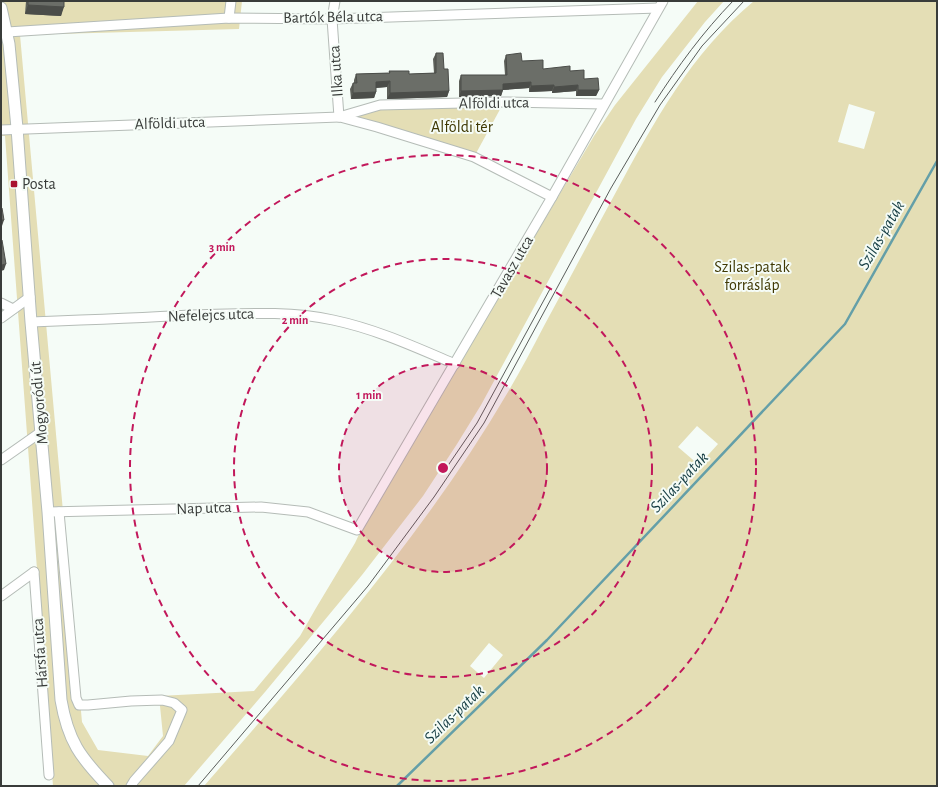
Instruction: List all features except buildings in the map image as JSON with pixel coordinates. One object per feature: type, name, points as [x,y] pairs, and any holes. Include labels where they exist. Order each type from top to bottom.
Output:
[{"type":"street","points":[[229,18],[231,1]]},
{"type":"street","name":"Ilka utca","points":[[335,1],[332,18],[339,117]]},
{"type":"street","name":"Bartók Béla utca","points":[[7,32],[229,18],[332,18],[660,5]]},
{"type":"street","name":"Tavasz utca","points":[[357,530],[552,197],[660,5]]},
{"type":"street","name":"Mogyoródi út","points":[[1,8],[9,44],[17,128],[31,322],[41,432],[53,512],[76,698],[79,705],[88,706],[131,701],[162,700],[174,703],[182,710],[169,742],[131,786]]},
{"type":"street","name":"Alföldi utca","points":[[1,130],[17,128],[339,117],[380,105],[504,102],[603,104]]},
{"type":"street","name":"Alföldi utca","points":[[339,117],[377,127],[474,157],[552,197]]},
{"type":"street","points":[[1,318],[30,297]]},
{"type":"street","points":[[1,303],[13,309]]},
{"type":"street","name":"Nefelejcs utca","points":[[31,322],[270,313],[331,319],[376,331],[455,364]]},
{"type":"street","points":[[1,460],[41,432]]},
{"type":"street","name":"Nap utca","points":[[53,512],[261,506],[308,512],[357,530]]},
{"type":"street","name":"Mogyoródi út","points":[[53,512],[61,700],[64,716],[67,729],[77,749],[89,767],[108,786]]},
{"type":"street","name":"Hársfa utca","points":[[1,596],[34,572],[49,775]]},
{"type":"green space","points":[[1,1],[242,1],[239,29],[20,35],[82,722],[98,750],[148,756],[163,736],[159,696],[254,691],[300,636],[355,543],[362,528],[594,136],[615,105],[698,1],[724,1],[705,22],[662,77],[636,119],[481,405],[423,496],[362,575],[265,692],[184,786],[53,786],[5,136],[1,136]]},
{"type":"green space","name":"Szilas-patak forrásláp","points":[[754,1],[937,1],[937,786],[204,786],[326,644],[404,547],[440,496],[475,445],[513,384],[630,166],[660,115],[693,66],[711,43]],"holes":[[[849,104],[875,112],[864,149],[838,142]],[[697,426],[718,444],[699,465],[678,447]],[[489,643],[503,655],[484,678],[470,666]]]},
{"type":"green space","name":"Alföldi tér","points":[[504,102],[474,157],[339,117],[380,105]]},
{"type":"waterway","name":"Szilas-patak","points":[[397,786],[547,640],[845,324],[937,161]]},
{"type":"tram line","points":[[655,102],[691,50],[733,1]]},
{"type":"tram line","points":[[198,786],[368,586],[434,497],[484,423],[611,188],[660,105],[702,46],[744,1]]},
{"type":"tram line","points":[[447,467],[477,423],[550,289]]},
{"type":"place","name":"Posta","points":[[14,184]]}]
